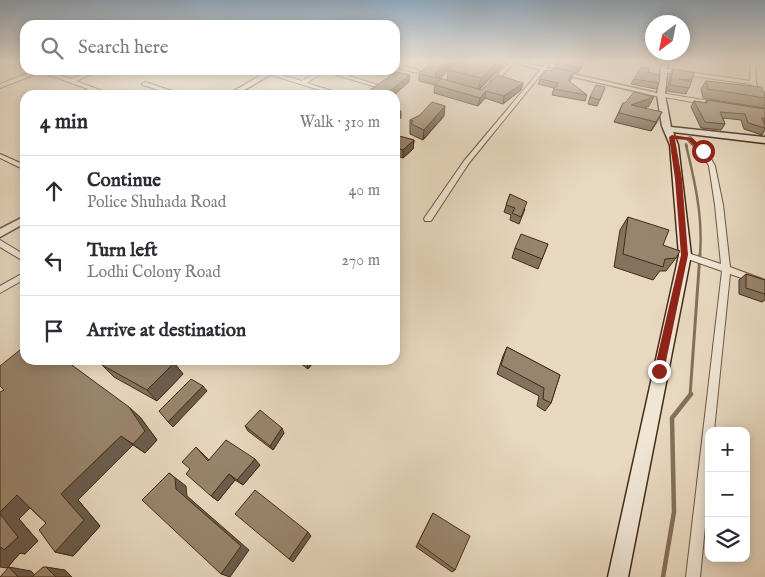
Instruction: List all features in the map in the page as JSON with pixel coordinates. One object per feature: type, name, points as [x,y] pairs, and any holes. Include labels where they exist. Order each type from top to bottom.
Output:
[{"type":"main road","points":[[618,577],[688,256],[678,179],[661,96],[662,89]]},
{"type":"main road","points":[[670,133],[690,139],[765,146]]},
{"type":"main road","points":[[670,133],[765,140]]},
{"type":"street","points":[[428,219],[466,162],[498,121],[527,89]]},
{"type":"street","points":[[631,89],[718,105]]},
{"type":"street","points":[[756,89],[765,105]]},
{"type":"street","points":[[690,139],[707,156],[712,166],[719,205],[726,269],[693,577]]},
{"type":"street","points":[[0,156],[20,166]]},
{"type":"street","points":[[0,234],[20,222]]},
{"type":"street","points":[[0,242],[20,255]]},
{"type":"street","points":[[688,256],[765,282]]},
{"type":"street","points":[[0,290],[20,278]]},
{"type":"building","points":[[372,89],[393,89],[391,90],[370,90]]},
{"type":"building","points":[[449,89],[514,89],[504,96],[486,91],[480,98]]},
{"type":"building","points":[[554,89],[579,89],[587,95]]},
{"type":"building","points":[[594,89],[604,89],[600,100],[590,97]]},
{"type":"building","points":[[708,89],[762,89],[765,98]]},
{"type":"building","points":[[634,92],[654,97],[631,105],[662,112],[656,122],[619,113],[623,103]]},
{"type":"building","points":[[707,100],[765,109],[765,118],[762,118],[765,128],[748,123],[745,114],[720,112],[725,124],[705,122],[694,101],[707,103]]},
{"type":"building","points":[[432,102],[445,106],[424,130],[411,124],[413,121],[410,120],[420,115]]},
{"type":"building","points":[[400,136],[414,140],[403,150],[400,149]]},
{"type":"building","points":[[510,194],[527,202],[521,217],[512,213],[515,208],[506,205]]},
{"type":"building","points":[[628,217],[669,230],[663,245],[680,251],[676,258],[665,259],[663,267],[623,254]]},
{"type":"building","points":[[521,234],[548,244],[542,259],[515,248]]},
{"type":"building","points":[[746,274],[765,280],[765,294],[746,288]]},
{"type":"building","points":[[507,347],[560,375],[551,403],[543,399],[544,388],[501,365]]},
{"type":"building","points":[[20,350],[20,365],[72,365],[129,407],[145,431],[133,444],[121,436],[61,494],[84,520],[55,552],[39,530],[46,523],[17,495],[0,512],[0,392],[4,390],[0,386],[0,366]]},
{"type":"building","points":[[102,365],[172,365],[147,390]]},
{"type":"building","points":[[191,379],[203,386],[168,422],[159,411]]},
{"type":"building","points":[[260,410],[282,428],[270,446],[245,426]]},
{"type":"building","points":[[226,440],[255,459],[237,480],[229,474],[211,496],[186,474],[190,469],[182,462],[196,447],[208,461]]},
{"type":"building","points":[[169,473],[175,478],[176,489],[241,546],[221,574],[142,500]]},
{"type":"building","points":[[255,490],[308,532],[289,559],[235,514]]},
{"type":"building","points":[[433,513],[470,536],[455,570],[418,543]]},
{"type":"building","points":[[0,514],[18,537],[4,550],[1,547],[0,549]]},
{"type":"building","points":[[9,567],[18,577],[0,577]]},
{"type":"building","points":[[43,567],[46,567],[56,577],[32,577]]},
{"type":"waterway","points":[[686,145],[699,213],[700,255]]},
{"type":"waterway","points":[[690,395],[700,254]]},
{"type":"waterway","points":[[663,577],[674,512],[672,418],[690,395]]},
{"type":"route","points":[[659,371],[684,255],[678,179],[672,137],[690,139],[703,151]]}]
